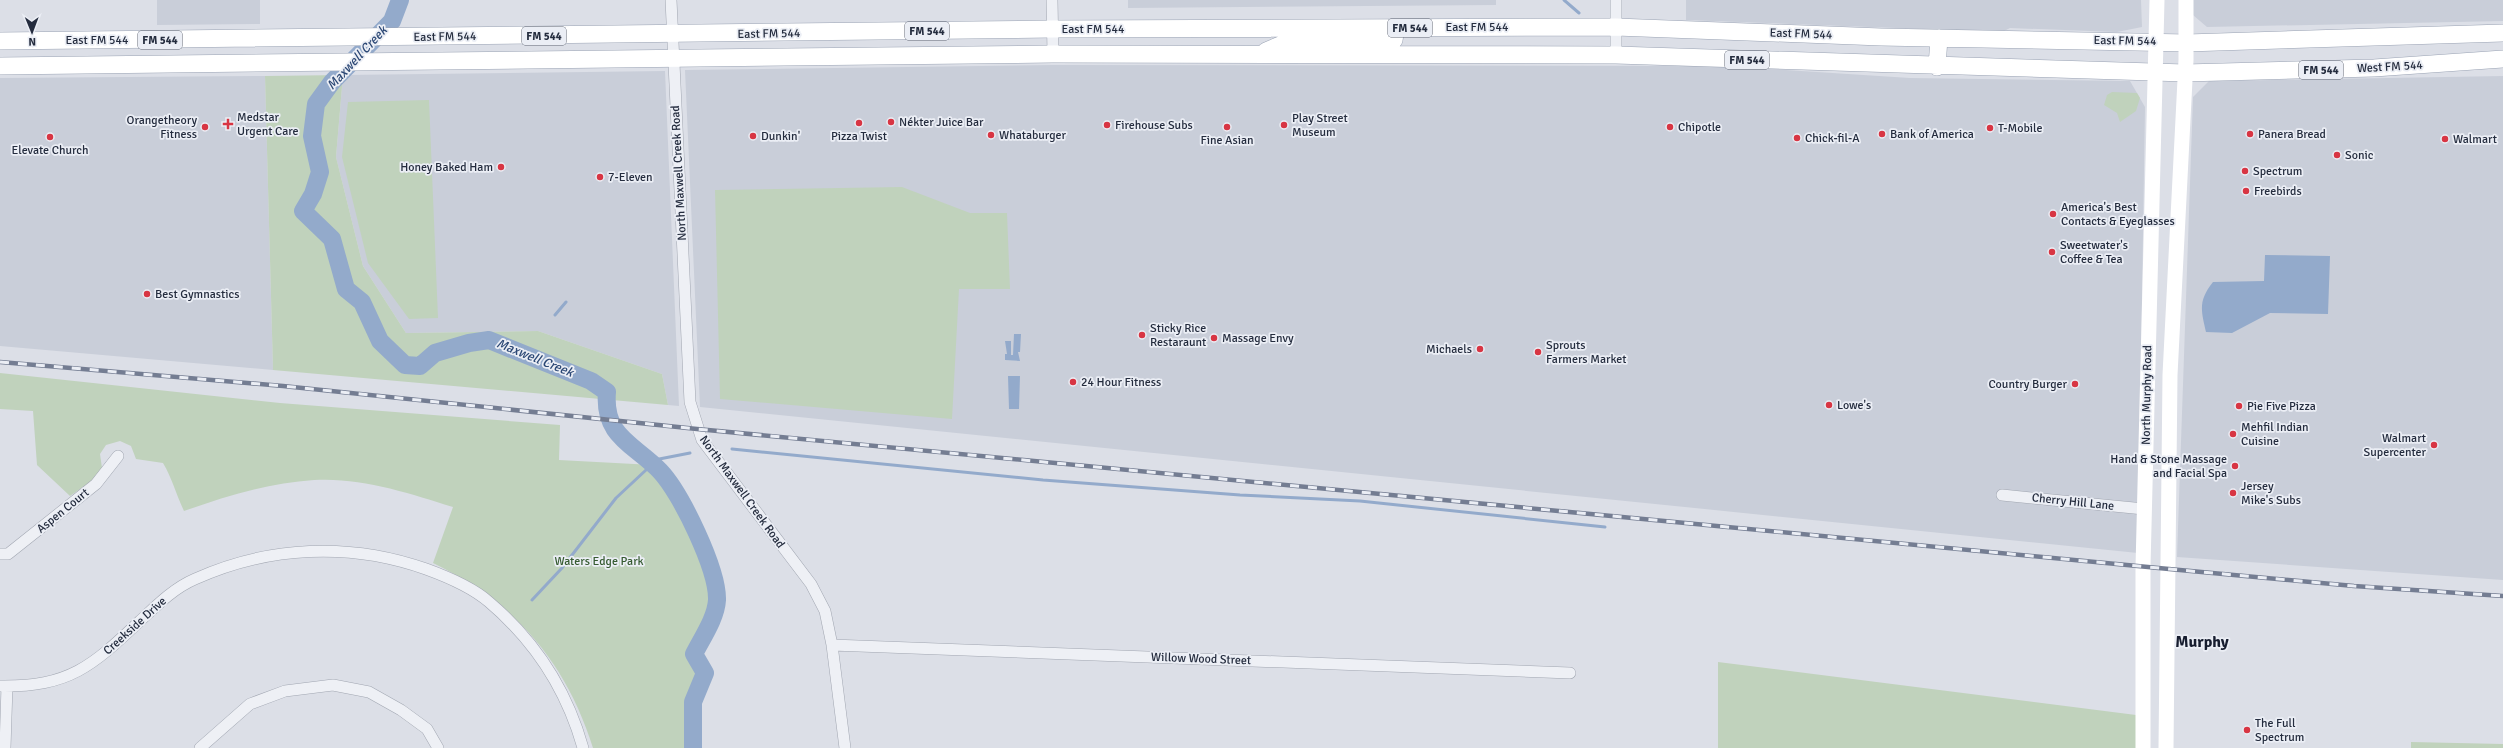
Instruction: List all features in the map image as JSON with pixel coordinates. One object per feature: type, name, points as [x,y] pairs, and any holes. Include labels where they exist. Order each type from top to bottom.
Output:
[{"type":"main road","name":"North Murphy Road","points":[[2143,748],[2144,509],[2157,0]]},
{"type":"main road","name":"North Murphy Road","points":[[2166,748],[2171,347],[2178,253],[2187,43],[2186,0]]},
{"type":"main road","name":"East FM 544","points":[[0,41],[673,35],[1052,29],[1616,27],[1939,38],[2187,43]]},
{"type":"main road","points":[[1257,55],[1285,43],[1394,40],[1396,28]]},
{"type":"main road","name":"FM 544","points":[[2187,43],[2503,33]]},
{"type":"main road","points":[[1937,67],[1939,38]]},
{"type":"main road","name":"East FM 544","points":[[0,66],[389,63],[674,57],[1053,54],[1616,55],[1937,67],[2156,72]]},
{"type":"main road","name":"West FM 544","points":[[2156,72],[2185,73],[2374,68],[2503,59]]},
{"type":"main road","points":[[2148,347],[2171,347]]},
{"type":"street","name":"North Maxwell Creek Road","points":[[671,0],[690,402],[693,416],[702,440],[707,448],[811,584],[825,611],[832,645],[845,748]]},
{"type":"street","points":[[1052,0],[1053,54]]},
{"type":"street","points":[[1616,0],[1616,55]]},
{"type":"street","name":"Aspen Court","points":[[0,554],[8,554],[96,484],[118,456]]},
{"type":"street","name":"Cherry Hill Lane","points":[[2002,495],[2144,509]]},
{"type":"street","name":"Creekside Drive","points":[[3,686],[53,682],[90,666],[161,601],[194,579],[252,559],[294,551],[348,550],[405,561],[450,577],[489,601],[535,648],[559,686],[578,728],[583,748]]},
{"type":"street","name":"Willow Wood Street","points":[[832,645],[1570,673]]},
{"type":"street","points":[[200,748],[250,704],[285,691],[333,685],[369,692],[401,710],[427,729],[438,748]]},
{"type":"street","points":[[3,686],[5,748]]},
{"type":"shaded area","points":[[157,0],[260,0],[260,24],[157,25]]},
{"type":"shaded area","points":[[1128,0],[1496,0],[1496,5],[1128,8]]},
{"type":"shaded area","points":[[1686,0],[2141,0],[2142,27],[2117,32],[2010,28],[2002,32],[1686,20]]},
{"type":"shaded area","points":[[2193,0],[2503,0],[2503,21],[2207,27],[2193,15]]},
{"type":"shaded area","points":[[1053,65],[1724,66],[1910,78],[2130,81],[2145,107],[2138,553],[700,407],[685,70]]},
{"type":"shaded area","points":[[665,71],[679,406],[668,405],[662,374],[538,331],[406,333],[363,266],[336,157],[343,75]]},
{"type":"shaded area","points":[[265,76],[273,370],[0,346],[0,78]]},
{"type":"shaded area","points":[[2503,76],[2503,580],[2177,557],[2193,97],[2209,81]]},
{"type":"green space","points":[[343,75],[336,157],[363,266],[406,333],[538,331],[662,374],[668,405],[273,370],[265,76]]},
{"type":"green space","points":[[2112,92],[2137,93],[2140,98],[2136,111],[2120,122],[2117,113],[2104,105],[2107,95]]},
{"type":"green space","points":[[429,100],[438,318],[409,319],[368,263],[342,157],[348,102]]},
{"type":"green space","points":[[902,187],[970,213],[1007,213],[1010,289],[959,289],[952,419],[720,399],[715,190]]},
{"type":"green space","name":"Waters Edge Park","points":[[0,373],[280,403],[560,425],[559,460],[653,465],[661,472],[701,538],[704,555],[714,581],[717,601],[711,620],[694,653],[705,673],[693,702],[693,748],[593,748],[582,717],[568,688],[552,662],[534,638],[513,616],[489,597],[462,579],[433,563],[453,507],[384,487],[349,481],[314,480],[264,487],[231,495],[184,511],[163,463],[136,459],[131,446],[120,441],[106,445],[100,454],[102,468],[96,478],[70,496],[37,465],[33,411],[0,409]]},
{"type":"green space","points":[[1718,662],[2136,715],[2136,748],[1718,748]]},
{"type":"green space","points":[[2411,742],[2503,744],[2503,748],[2411,748]]},
{"type":"water","points":[[2265,255],[2330,256],[2328,314],[2270,313],[2232,333],[2206,332],[2202,306],[2205,295],[2213,282],[2264,281]]},
{"type":"water","points":[[1014,334],[1021,334],[1020,352],[1018,352],[1020,361],[1005,360],[1005,354],[1007,354],[1005,341],[1011,341],[1011,355],[1013,355]]},
{"type":"water","points":[[1008,376],[1020,376],[1019,409],[1009,409]]},
{"type":"waterway","name":"Maxwell Creek","points":[[400,0],[392,21],[332,82],[316,104],[312,136],[320,172],[313,194],[303,211],[332,239],[346,289],[362,302],[380,341],[405,365],[420,366],[435,353],[469,343],[489,340],[591,381],[607,392],[607,407],[610,420],[615,430],[660,471],[669,482],[697,532],[716,587],[717,600],[714,614],[694,654],[705,673],[693,702],[693,748]]},
{"type":"waterway","points":[[1564,0],[1579,13]]},
{"type":"waterway","points":[[555,315],[566,302]]},
{"type":"waterway","points":[[732,449],[1043,480],[1240,495],[1360,501],[1605,527]]},
{"type":"waterway","points":[[532,600],[562,568],[616,498],[646,470],[649,461],[690,453]]},
{"type":"railway","points":[[0,362],[283,386],[697,429],[2169,569],[2354,586],[2503,596]]},
{"type":"place","name":"Nékter Juice Bar","points":[[891,122]]},
{"type":"place","name":"Pizza Twist","points":[[859,123]]},
{"type":"place","name":"Medstar Urgent Care","points":[[228,124]]},
{"type":"place","name":"Firehouse Subs","points":[[1107,125]]},
{"type":"place","name":"Play Street Museum","points":[[1284,125]]},
{"type":"place","name":"Orangetheory Fitness","points":[[205,127]]},
{"type":"place","name":"Fine Asian","points":[[1227,127]]},
{"type":"place","name":"Chipotle","points":[[1670,127]]},
{"type":"place","name":"T-Mobile","points":[[1990,128]]},
{"type":"place","name":"Bank of America","points":[[1882,134]]},
{"type":"place","name":"Panera Bread","points":[[2250,134]]},
{"type":"place","name":"Whataburger","points":[[991,135]]},
{"type":"place","name":"Dunkin'","points":[[753,136]]},
{"type":"place","name":"Elevate Church","points":[[50,137]]},
{"type":"place","name":"Chick-fil-A","points":[[1797,138]]},
{"type":"place","name":"Walmart","points":[[2445,139]]},
{"type":"place","name":"Sonic","points":[[2337,155]]},
{"type":"place","name":"Honey Baked Ham","points":[[501,167]]},
{"type":"place","name":"Spectrum","points":[[2245,171]]},
{"type":"place","name":"7-Eleven","points":[[600,177]]},
{"type":"place","name":"Freebirds","points":[[2246,191]]},
{"type":"place","name":"America's Best Contacts & Eyeglasses","points":[[2053,214]]},
{"type":"place","name":"Sweetwater's Coffee & Tea","points":[[2052,252]]},
{"type":"place","name":"Best Gymnastics","points":[[147,294]]},
{"type":"place","name":"Sticky Rice Restaraunt","points":[[1142,335]]},
{"type":"place","name":"Massage Envy","points":[[1214,338]]},
{"type":"place","name":"Michaels","points":[[1480,349]]},
{"type":"place","name":"Sprouts Farmers Market","points":[[1538,352]]},
{"type":"place","name":"24 Hour Fitness","points":[[1073,382]]},
{"type":"place","name":"Country Burger","points":[[2075,384]]},
{"type":"place","name":"Lowe's","points":[[1829,405]]},
{"type":"place","name":"Pie Five Pizza","points":[[2239,406]]},
{"type":"place","name":"Mehfil Indian Cuisine","points":[[2233,434]]},
{"type":"place","name":"Walmart Supercenter","points":[[2434,445]]},
{"type":"place","name":"Hand & Stone Massage and Facial Spa","points":[[2235,466]]},
{"type":"place","name":"Jersey Mike's Subs","points":[[2233,493]]},
{"type":"place","name":"The Full Spectrum","points":[[2247,730]]},
{"type":"district","name":"Murphy","points":[[2202,642]]}]
